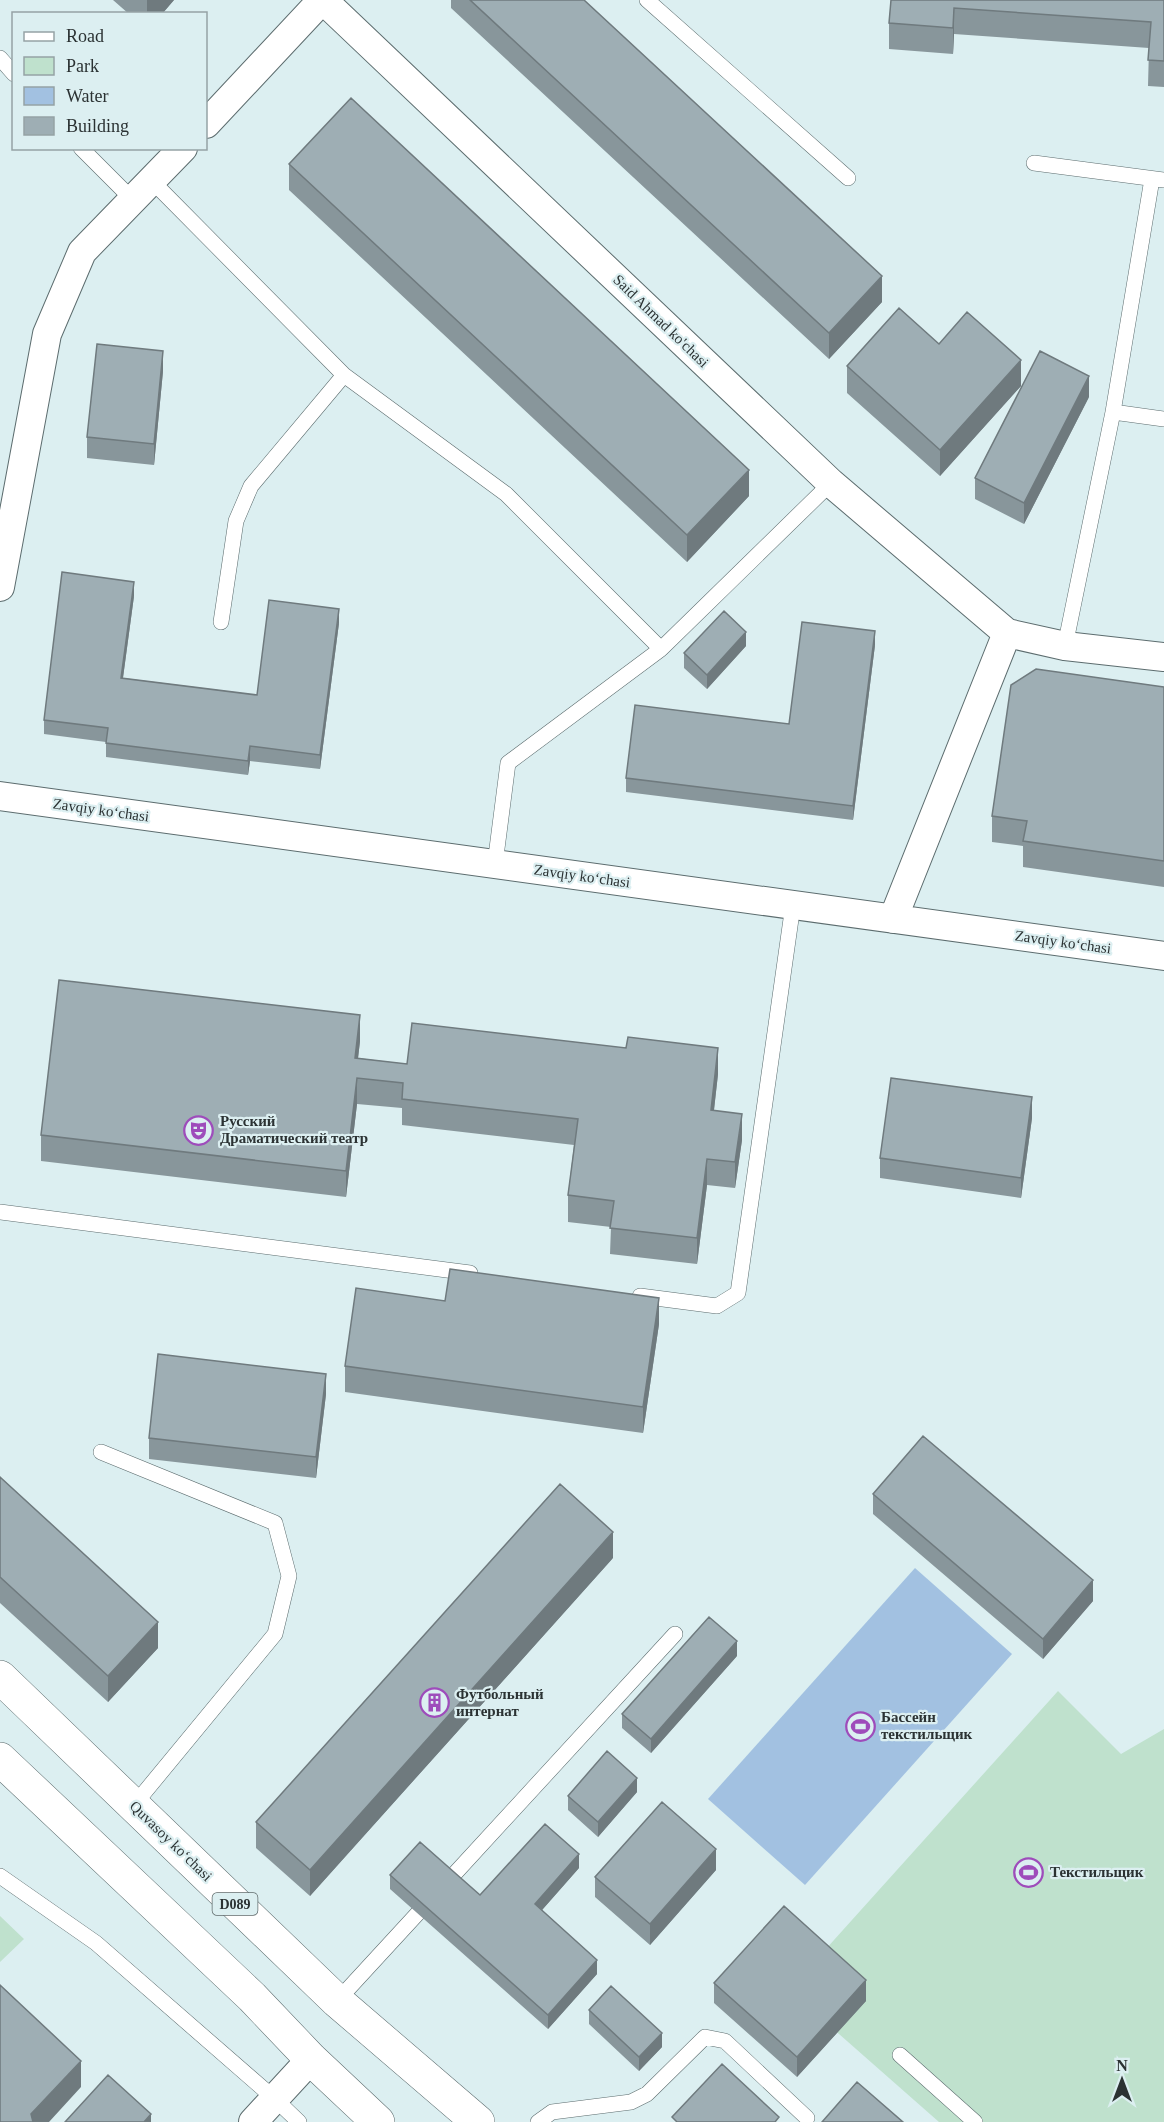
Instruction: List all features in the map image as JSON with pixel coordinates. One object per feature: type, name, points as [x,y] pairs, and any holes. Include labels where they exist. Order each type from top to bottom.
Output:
[{"type":"main road","name":"Quvasoy koʻchasi","points":[[0,1677],[337,2001],[478,2122]]},
{"type":"main road","points":[[0,1759],[252,1997],[311,2059],[378,2122]]},
{"type":"street","points":[[207,123],[322,0]]},
{"type":"street","name":"Said Ahmad ko'chasi","points":[[322,0],[831,483],[1007,633]]},
{"type":"street","points":[[0,587],[46,334],[82,252],[181,150]]},
{"type":"street","points":[[893,919],[1007,633],[1065,646],[1164,657]]},
{"type":"street","name":"Zavqiy koʻchasi","points":[[0,796],[1164,956]]},
{"type":"street","points":[[253,2122],[311,2059]]},
{"type":"lane","points":[[647,0],[848,178]]},
{"type":"lane","points":[[0,58],[12,72]]},
{"type":"lane","points":[[84,150],[143,190],[344,375],[506,494],[661,649]]},
{"type":"lane","points":[[1034,163],[1158,179],[1065,646]]},
{"type":"lane","points":[[221,622],[236,521],[251,486],[344,375]]},
{"type":"lane","points":[[1113,412],[1164,419]]},
{"type":"lane","points":[[495,864],[508,763],[661,649],[831,483]]},
{"type":"lane","points":[[623,1293],[717,1306],[738,1293],[793,905]]},
{"type":"lane","points":[[0,1212],[482,1275]]},
{"type":"lane","points":[[101,1452],[275,1523],[289,1576],[275,1635],[134,1805]]},
{"type":"lane","points":[[448,1881],[675,1635]]},
{"type":"lane","points":[[0,1876],[96,1943],[299,2122]]},
{"type":"lane","points":[[337,2001],[418,1913]]},
{"type":"lane","points":[[538,2122],[552,2112],[630,2102],[647,2094],[705,2037],[724,2041],[807,2118]]},
{"type":"lane","points":[[900,2055],[975,2122]]},
{"type":"green space","name":"Текстильщик","points":[[1058,1691],[1121,1754],[1164,1729],[1164,2122],[939,2122],[789,1990]]},
{"type":"green space","points":[[0,1916],[24,1939],[0,1962]]},
{"type":"water","name":"Бассейн текстильщик","points":[[915,1568],[1012,1654],[805,1885],[708,1799]]},
{"type":"building","points":[[470,0],[584,0],[882,276],[829,333]]},
{"type":"building","points":[[891,0],[1164,0],[1164,61],[1148,60],[1151,22],[954,8],[953,28],[889,23]]},
{"type":"building","points":[[351,98],[749,470],[687,535],[289,164]]},
{"type":"building","points":[[899,308],[939,344],[967,312],[1021,360],[940,450],[847,366]]},
{"type":"building","points":[[97,344],[163,351],[154,444],[87,437]]},
{"type":"building","points":[[1040,351],[1089,376],[1024,503],[975,478]]},
{"type":"building","points":[[62,572],[134,582],[121,678],[257,695],[269,600],[339,609],[320,755],[250,746],[248,761],[106,743],[108,728],[44,720]]},
{"type":"building","points":[[724,611],[746,632],[707,675],[684,653]]},
{"type":"building","points":[[802,622],[875,631],[853,806],[626,778],[635,705],[789,724]]},
{"type":"building","points":[[1036,669],[1164,687],[1164,861],[1023,841],[1027,821],[992,816],[1011,685]]},
{"type":"building","name":"Русский Драматический театр","points":[[59,980],[360,1015],[355,1058],[407,1064],[412,1023],[626,1048],[628,1037],[718,1048],[711,1110],[742,1114],[735,1162],[707,1159],[697,1238],[610,1228],[614,1201],[568,1195],[578,1119],[402,1099],[403,1083],[357,1078],[346,1171],[41,1135]]},
{"type":"building","points":[[891,1078],[1032,1097],[1021,1178],[880,1158]]},
{"type":"building","points":[[450,1269],[659,1298],[643,1407],[345,1366],[356,1288],[445,1301]]},
{"type":"building","points":[[158,1354],[326,1374],[316,1457],[149,1438]]},
{"type":"building","points":[[923,1436],[1093,1580],[1043,1639],[873,1494]]},
{"type":"building","points":[[0,1477],[158,1622],[108,1676],[0,1577]]},
{"type":"building","name":"Футбольный интернат","points":[[560,1484],[613,1532],[310,1870],[256,1822]]},
{"type":"building","points":[[709,1617],[737,1641],[651,1739],[622,1714]]},
{"type":"building","points":[[607,1751],[637,1778],[598,1822],[568,1796]]},
{"type":"building","points":[[662,1802],[716,1849],[650,1924],[595,1877]]},
{"type":"building","points":[[545,1824],[579,1854],[535,1904],[597,1960],[548,2015],[390,1875],[420,1842],[480,1895]]},
{"type":"building","points":[[784,1906],[866,1980],[797,2057],[714,1983]]},
{"type":"building","points":[[0,1985],[81,2061],[31,2114],[33,2122],[0,2122]]},
{"type":"building","points":[[611,1986],[662,2033],[639,2057],[589,2010]]},
{"type":"building","points":[[722,2064],[779,2117],[775,2122],[677,2122],[672,2117]]},
{"type":"building","points":[[108,2075],[151,2114],[144,2122],[65,2122]]},
{"type":"building","points":[[857,2082],[903,2122],[822,2122]]},
{"type":"place","name":"Русский Драматический театр","points":[[199,1130]]},
{"type":"place","name":"Футбольный интернат","points":[[435,1703]]},
{"type":"place","name":"Бассейн текстильщик","points":[[860,1726]]},
{"type":"place","name":"Текстильщик","points":[[1029,1872]]}]
